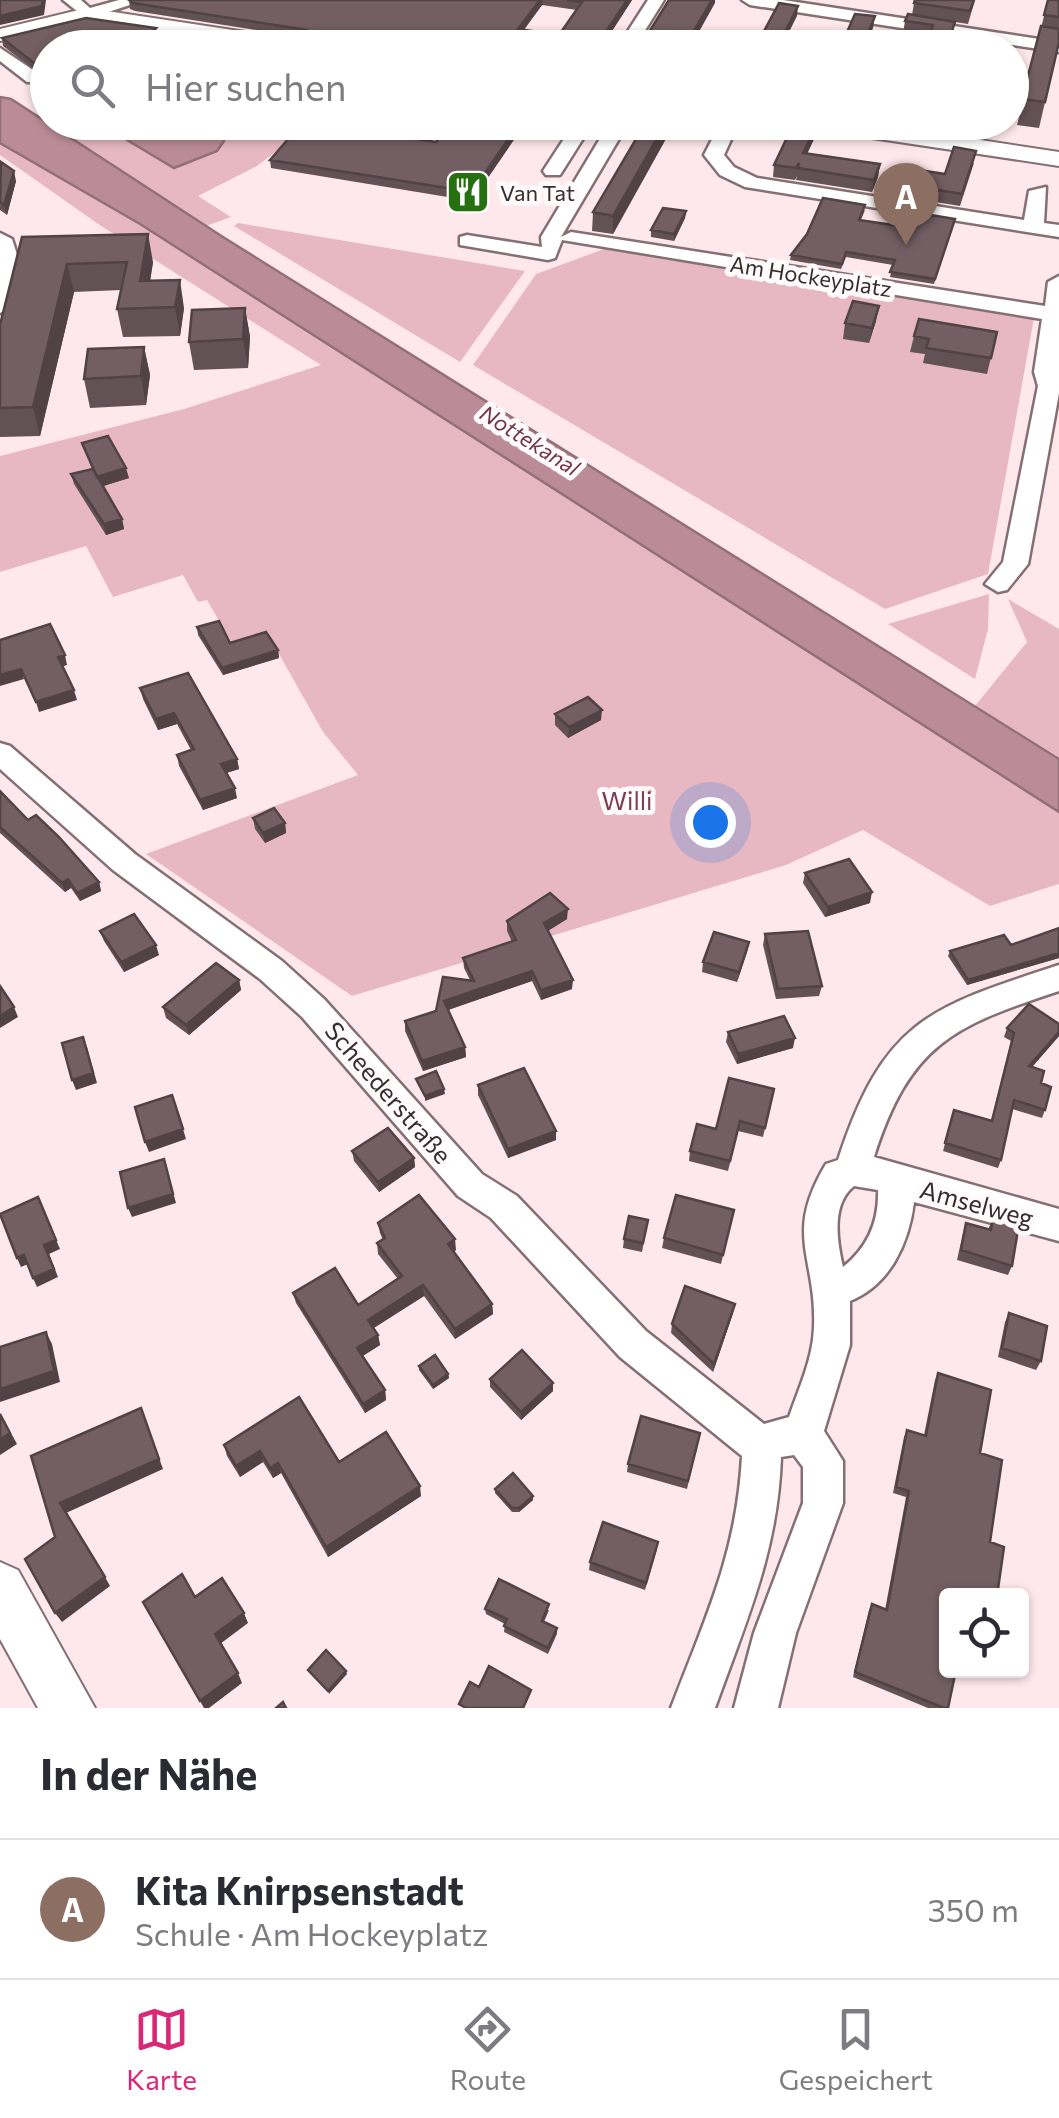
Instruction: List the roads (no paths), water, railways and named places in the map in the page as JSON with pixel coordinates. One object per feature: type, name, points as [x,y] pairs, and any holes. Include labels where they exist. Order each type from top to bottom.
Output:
[{"type":"main road","points":[[0,35],[79,7],[206,30]]},
{"type":"main road","points":[[930,140],[1059,160]]},
{"type":"main road","points":[[0,1588],[68,1708]]},
{"type":"street","points":[[79,7],[137,0]]},
{"type":"street","points":[[637,30],[656,0]]},
{"type":"street","points":[[750,0],[952,30]]},
{"type":"street","points":[[1029,42],[1059,46]]},
{"type":"street","points":[[0,53],[30,76]]},
{"type":"street","points":[[553,171],[573,140]]},
{"type":"street","points":[[607,158],[614,140]]},
{"type":"street","points":[[557,246],[551,236],[622,140]]},
{"type":"street","points":[[720,140],[714,156],[721,166],[760,185],[1036,209]]},
{"type":"street","points":[[718,144],[744,157]]},
{"type":"street","points":[[565,152],[607,158]]},
{"type":"street","points":[[994,204],[1036,209],[1059,232]]},
{"type":"street","points":[[0,307],[10,264],[7,238]]},
{"type":"street","name":"Am Hockeyplatz","points":[[467,241],[557,246],[1052,314]]},
{"type":"street","points":[[998,584],[1014,564],[1030,486],[1050,386],[1045,372],[1059,282]]},
{"type":"street","points":[[1030,486],[1059,490]]},
{"type":"street","name":"Scheederstraße","points":[[0,753],[124,862],[271,970],[314,1008],[470,1185],[504,1207],[633,1344],[762,1448]]},
{"type":"street","points":[[803,1436],[829,1360],[833,1326],[829,1292],[819,1259],[823,1212],[838,1174],[852,1170],[871,1110],[887,1084],[946,1019],[1059,978]]},
{"type":"street","name":"Amselweg","points":[[852,1170],[865,1168],[896,1182],[1059,1225]]},
{"type":"street","points":[[829,1292],[855,1284],[874,1262],[890,1233],[898,1202],[896,1182]]},
{"type":"street","points":[[693,1708],[748,1560],[759,1515],[762,1448],[780,1436],[803,1436]]},
{"type":"street","points":[[756,1708],[774,1634],[823,1502],[823,1461],[803,1436]]},
{"type":"water","name":"Nottekanal","points":[[0,97],[30,111],[30,140],[74,140],[1059,759],[1059,812],[140,224],[0,143]]},
{"type":"water","points":[[127,140],[224,140],[217,151],[174,168]]},
{"type":"place","name":"Van Tat","points":[[468,192]]},
{"type":"place","name":"Kita Knirpsenstadt","points":[[906,245]]},
{"type":"park label","name":"Willi","points":[[627,800]]}]
